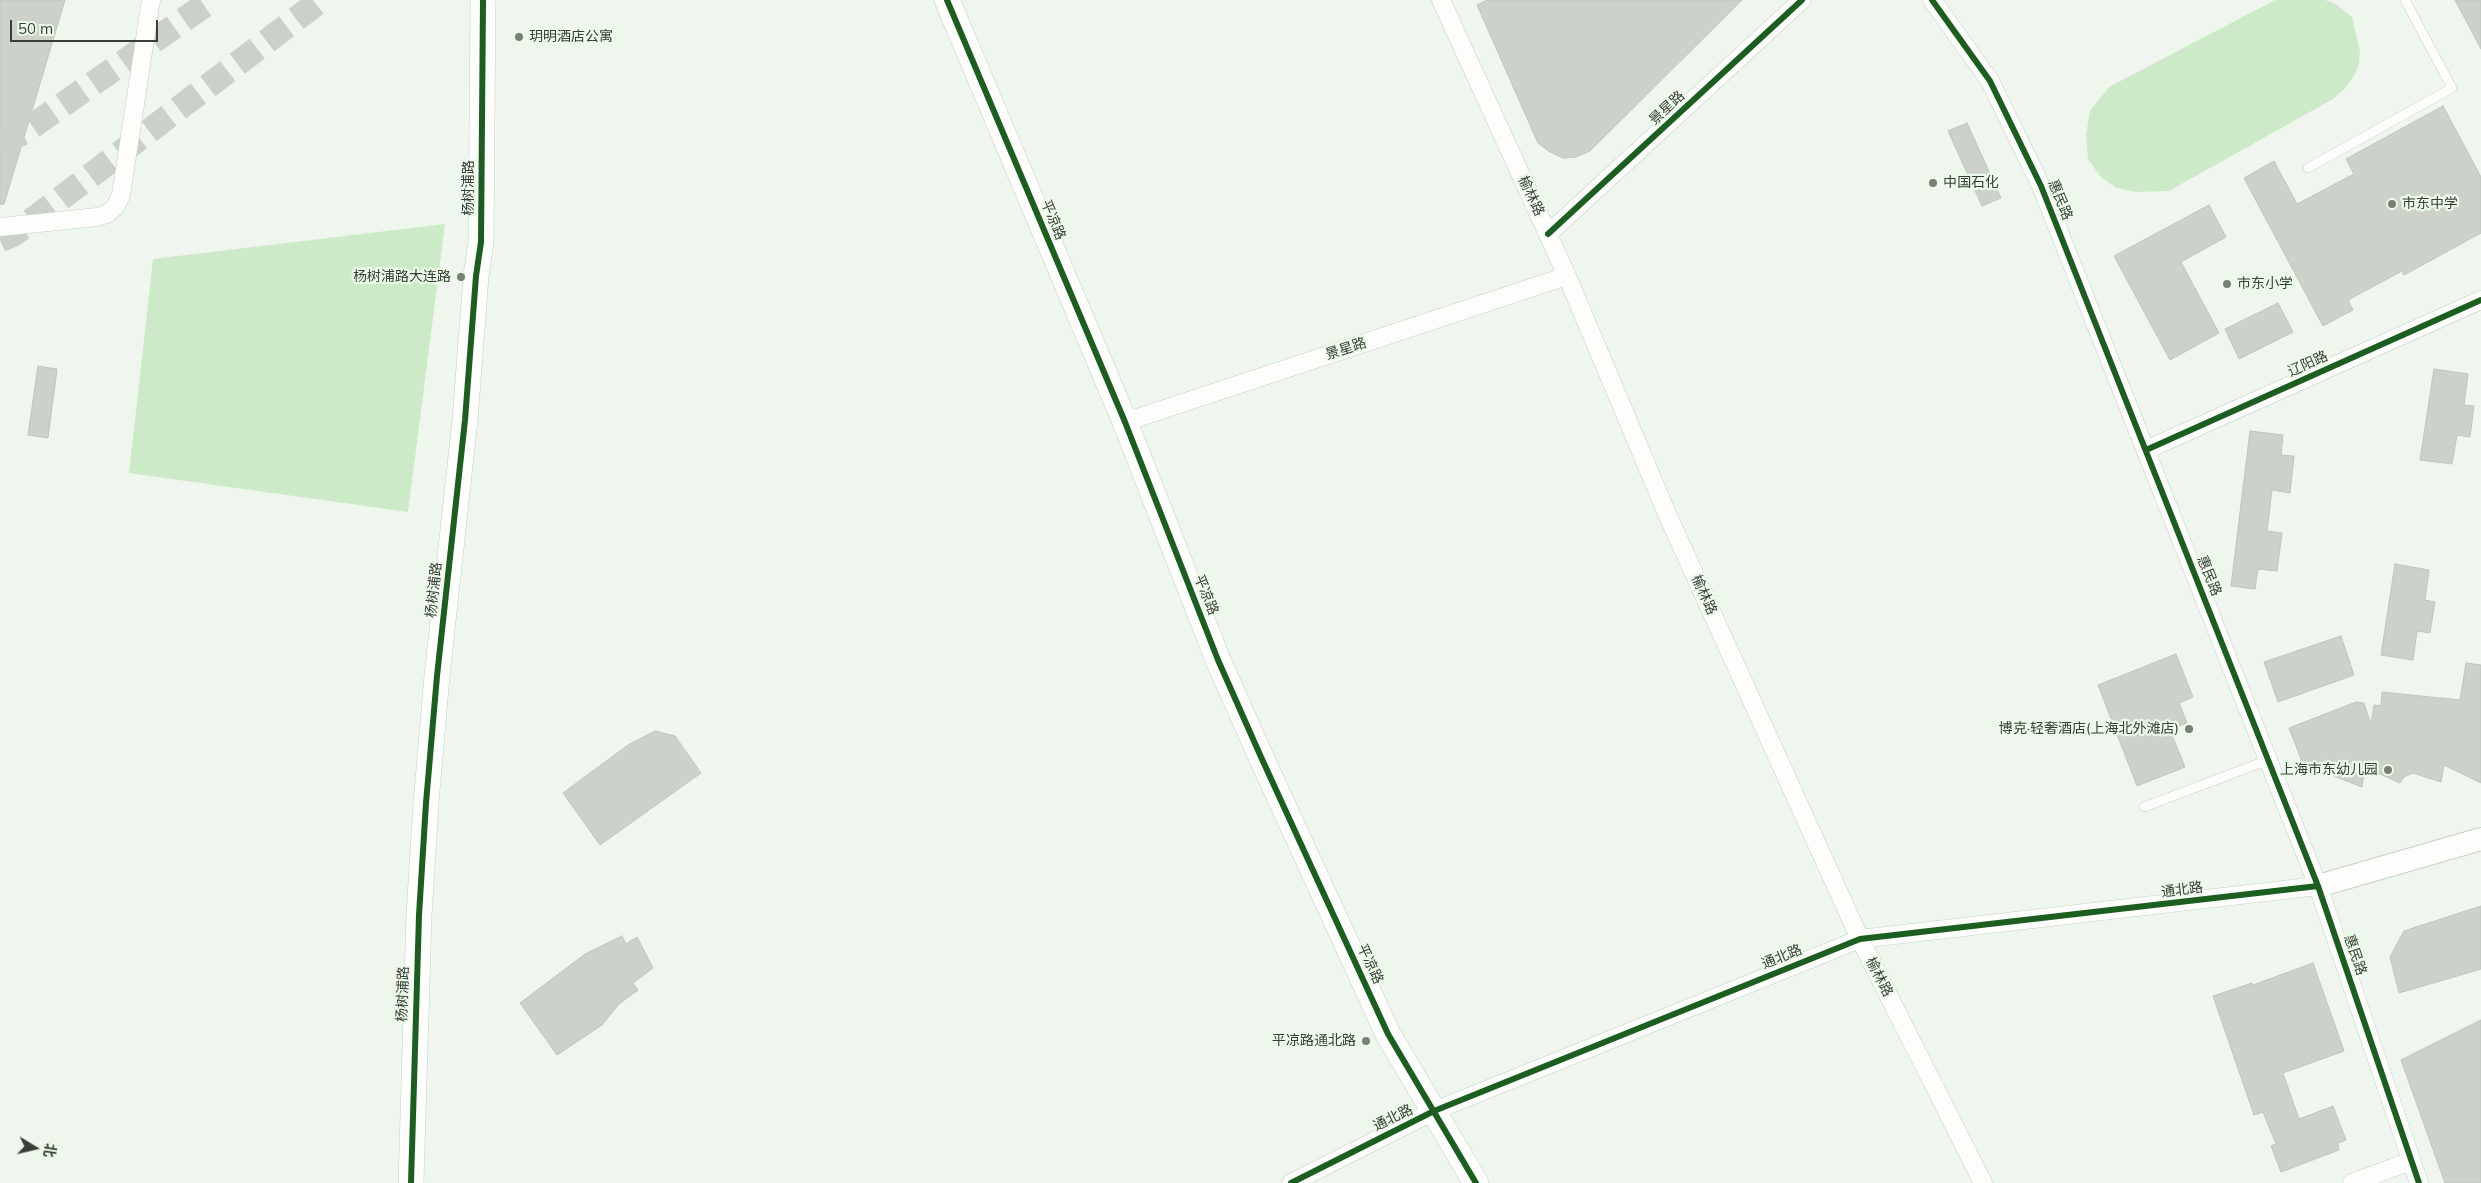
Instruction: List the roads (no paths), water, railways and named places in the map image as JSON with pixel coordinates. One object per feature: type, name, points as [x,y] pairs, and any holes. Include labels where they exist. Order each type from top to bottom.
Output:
[{"type":"main road","name":"杨树浦路","points":[[411,1183],[419,915],[426,803],[437,676],[465,420],[476,276],[481,242],[483,0]]},
{"type":"main road","name":"平凉路","points":[[947,0],[1125,422],[1218,660],[1261,757],[1388,1034],[1476,1183]]},
{"type":"street","points":[[0,227],[97,217],[107,214],[115,207],[121,195],[151,0]]},
{"type":"street","name":"榆林路","points":[[1441,0],[1567,276],[1668,516],[1860,939],[1984,1183]]},
{"type":"street","name":"景星路","points":[[1548,234],[1802,0]]},
{"type":"street","name":"惠民路","points":[[1932,0],[1990,80],[2045,194],[2318,886],[2419,1183]]},
{"type":"street","name":"景星路","points":[[1125,422],[1567,276]]},
{"type":"street","name":"辽阳路","points":[[2146,450],[2481,300]]},
{"type":"street","name":"通北路","points":[[1291,1183],[1434,1111],[1860,939],[2318,886],[2481,839]]},
{"type":"street","points":[[2352,1183],[2411,1161]]},
{"type":"lane","points":[[2308,168],[2452,88],[2404,0]]},
{"type":"lane","points":[[2144,807],[2268,760]]},
{"type":"tunnel","points":[[0,144],[24,132],[212,0]]},
{"type":"tunnel","points":[[0,240],[14,234],[321,0]]},
{"type":"place","name":"玥明酒店公寓","points":[[519,37]]},
{"type":"place","name":"中国石化","points":[[1933,183]]},
{"type":"place","name":"市东中学","points":[[2392,204]]},
{"type":"place","name":"杨树浦路大连路","points":[[461,277]]},
{"type":"place","name":"市东小学","points":[[2227,284]]},
{"type":"place","name":"博克·轻奢酒店(上海北外滩店)","points":[[2189,729]]},
{"type":"place","name":"上海市东幼儿园","points":[[2388,770]]},
{"type":"place","name":"平凉路通北路","points":[[1366,1041]]}]
